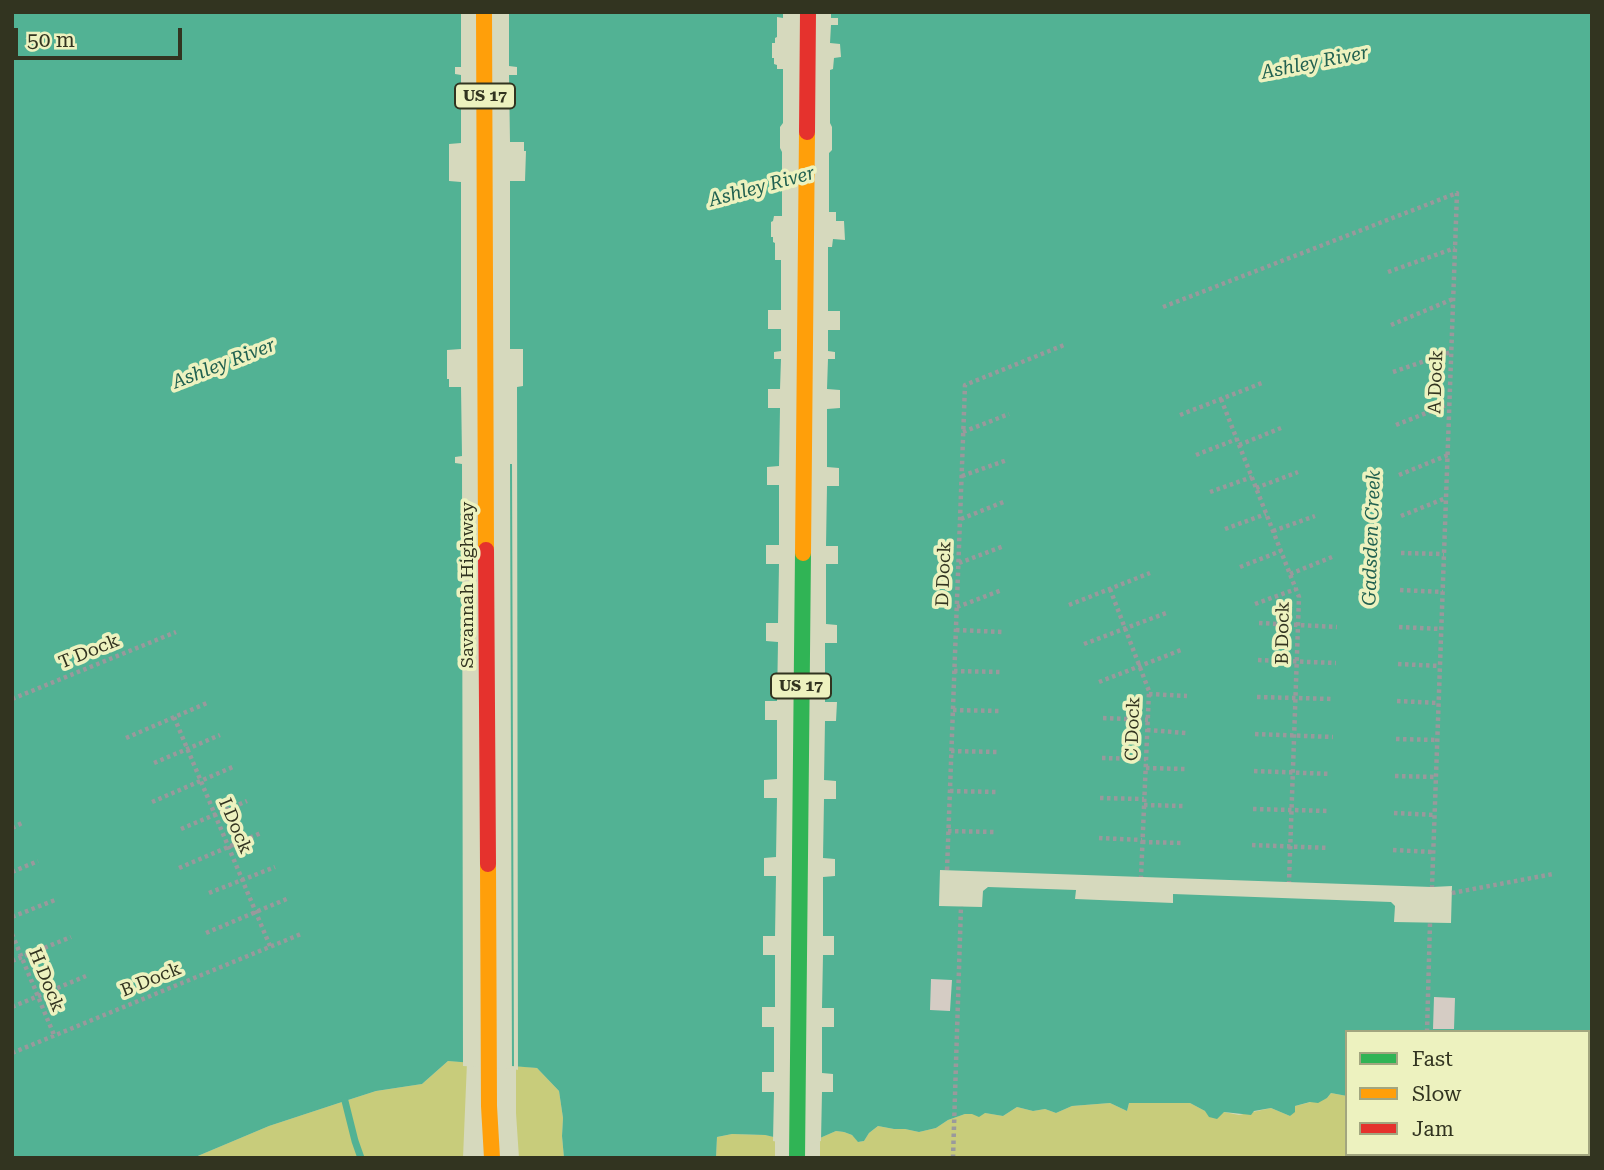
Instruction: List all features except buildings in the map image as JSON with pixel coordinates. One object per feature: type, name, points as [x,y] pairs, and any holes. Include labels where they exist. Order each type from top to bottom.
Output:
[{"type":"highway","name":"Savannah Highway","points":[[484,12],[489,1125],[492,1158]]},
{"type":"highway","name":"US 17","points":[[797,1158],[808,12]]},
{"type":"highway","points":[[484,1158],[489,1125]]},
{"type":"path","name":"A Dock","points":[[1163,307],[1457,193],[1432,887]]},
{"type":"path","points":[[1388,272],[1455,248]]},
{"type":"path","points":[[1391,325],[1453,299]]},
{"type":"path","name":"D Dock","points":[[947,870],[965,385],[1064,345]]},
{"type":"path","points":[[1393,372],[1451,352]]},
{"type":"path","points":[[1180,415],[1262,383]]},
{"type":"path","name":"B Dock","points":[[1221,399],[1299,597],[1289,882]]},
{"type":"path","points":[[1396,425],[1449,404]]},
{"type":"path","points":[[963,432],[1009,414]]},
{"type":"path","points":[[1196,455],[1280,429]]},
{"type":"path","points":[[1399,475],[1448,455]]},
{"type":"path","points":[[962,476],[1007,460]]},
{"type":"path","points":[[1256,488],[1297,472]]},
{"type":"path","points":[[1210,492],[1252,477]]},
{"type":"path","points":[[1401,516],[1446,498]]},
{"type":"path","points":[[960,519],[1006,501]]},
{"type":"path","points":[[1225,529],[1266,514]]},
{"type":"path","points":[[1273,531],[1315,516]]},
{"type":"path","points":[[958,563],[1004,546]]},
{"type":"path","points":[[1240,567],[1281,551]]},
{"type":"path","points":[[1401,553],[1444,554]]},
{"type":"path","points":[[1290,574],[1332,557]]},
{"type":"path","points":[[1069,605],[1150,573]]},
{"type":"path","name":"C Dock","points":[[1110,589],[1149,694],[1141,877]]},
{"type":"path","points":[[1255,604],[1296,589]]},
{"type":"path","points":[[957,607],[1002,590]]},
{"type":"path","points":[[1400,590],[1443,592]]},
{"type":"path","points":[[1084,644],[1166,613]]},
{"type":"path","points":[[1259,623],[1337,627]]},
{"type":"path","points":[[1399,627],[1441,629]]},
{"type":"path","points":[[956,630],[1002,632]]},
{"type":"path","name":"T Dock","points":[[12,699],[176,632]]},
{"type":"path","points":[[1099,682],[1181,650]]},
{"type":"path","points":[[1258,660],[1336,663]]},
{"type":"path","points":[[1398,664],[1440,666]]},
{"type":"path","points":[[954,671],[1000,672]]},
{"type":"path","points":[[1149,694],[1187,696]]},
{"type":"path","points":[[1257,697],[1334,699]]},
{"type":"path","points":[[1397,702],[1439,703]]},
{"type":"path","points":[[125,738],[207,703]]},
{"type":"path","points":[[953,710],[999,711]]},
{"type":"path","name":"I Dock","points":[[174,717],[270,946]]},
{"type":"path","points":[[1103,718],[1148,720]]},
{"type":"path","points":[[1147,730],[1186,733]]},
{"type":"path","points":[[1255,734],[1333,737]]},
{"type":"path","points":[[155,763],[220,735]]},
{"type":"path","points":[[1396,739],[1437,740]]},
{"type":"path","points":[[951,751],[997,752]]},
{"type":"path","points":[[1102,758],[1146,759]]},
{"type":"path","points":[[152,802],[235,766]]},
{"type":"path","points":[[1146,768],[1185,769]]},
{"type":"path","points":[[1254,771],[1331,774]]},
{"type":"path","points":[[1395,776],[1436,777]]},
{"type":"path","points":[[950,791],[996,792]]},
{"type":"path","points":[[1100,798],[1183,806]]},
{"type":"path","points":[[181,829],[247,801]]},
{"type":"path","points":[[1253,809],[1330,811]]},
{"type":"path","points":[[1394,813],[1435,814]]},
{"type":"path","points":[[12,828],[22,824]]},
{"type":"path","points":[[948,831],[994,832]]},
{"type":"path","points":[[179,867],[261,833]]},
{"type":"path","points":[[1099,838],[1182,843]]},
{"type":"path","points":[[1252,845],[1329,848]]},
{"type":"path","points":[[1393,850],[1433,852]]},
{"type":"path","points":[[12,872],[38,861]]},
{"type":"path","points":[[209,893],[275,867]]},
{"type":"path","points":[[1452,893],[1553,874]]},
{"type":"path","points":[[206,933],[289,898]]},
{"type":"path","points":[[12,916],[55,900]]},
{"type":"path","points":[[953,1158],[961,906]]},
{"type":"path","points":[[1427,1030],[1430,923]]},
{"type":"path","name":"H Dock","points":[[12,934],[54,1035]]},
{"type":"path","name":"B Dock","points":[[12,1053],[301,934]]},
{"type":"path","points":[[12,961],[71,937]]},
{"type":"path","points":[[12,1007],[86,976]]},
{"type":"shaded area","points":[[448,1061],[467,1062],[463,1158],[193,1158],[269,1126],[345,1101],[376,1091],[422,1084]]},
{"type":"shaded area","points":[[516,1066],[537,1068],[559,1091],[564,1158],[519,1158]]},
{"type":"shaded area","points":[[1331,1093],[1345,1096],[1345,1156],[1590,1156],[1592,1139],[1592,1158],[820,1158],[820,1138],[836,1131],[852,1135],[859,1142],[864,1141],[878,1126],[919,1132],[936,1128],[965,1114],[1003,1116],[1017,1107],[1033,1111],[1045,1109],[1056,1113],[1072,1106],[1110,1103],[1127,1111],[1129,1103],[1190,1103],[1205,1111],[1239,1115],[1271,1108],[1290,1116],[1295,1106],[1327,1098]]},
{"type":"shaded area","points":[[732,1134],[775,1137],[775,1158],[716,1158],[717,1137]]},
{"type":"water","points":[[12,12],[1592,12],[1592,1139],[1590,1030],[1345,1030],[1345,1096],[1331,1093],[1318,1103],[1295,1106],[1295,1112],[1290,1116],[1271,1108],[1254,1111],[1251,1115],[1224,1112],[1217,1119],[1209,1117],[1205,1111],[1190,1103],[1129,1103],[1127,1111],[1110,1103],[1072,1106],[1056,1113],[1045,1109],[1033,1111],[1017,1107],[1003,1116],[985,1113],[979,1117],[965,1114],[936,1128],[919,1132],[878,1126],[864,1141],[858,1142],[852,1135],[836,1131],[800,1143],[765,1135],[732,1134],[717,1137],[716,1158],[564,1158],[559,1091],[537,1068],[448,1061],[422,1084],[376,1091],[345,1101],[269,1126],[193,1158],[12,1158]]},
{"type":"pier","points":[[461,12],[509,12],[509,66],[517,67],[517,75],[509,75],[510,142],[524,142],[526,151],[525,181],[510,181],[510,349],[523,349],[523,386],[517,387],[518,1070],[514,1069],[512,464],[512,1069],[463,1066],[462,464],[455,463],[455,457],[462,456],[461,387],[449,387],[447,379],[447,350],[461,349],[461,182],[449,181],[449,144],[461,143],[461,75],[455,74],[455,67],[461,67]]},
{"type":"pier","points":[[783,12],[831,12],[831,18],[838,18],[838,25],[831,25],[830,43],[840,44],[841,57],[834,58],[833,69],[830,70],[832,150],[829,153],[829,212],[836,212],[836,221],[844,221],[845,240],[833,239],[832,247],[828,247],[828,311],[840,311],[840,330],[828,330],[828,351],[835,352],[835,359],[828,359],[827,389],[840,390],[840,408],[827,409],[827,467],[839,468],[839,486],[827,486],[826,546],[838,546],[838,564],[826,564],[826,624],[837,625],[837,643],[825,643],[825,702],[837,702],[836,721],[825,721],[824,780],[836,781],[836,799],[824,799],[823,858],[835,859],[835,876],[823,877],[823,936],[834,936],[834,955],[823,955],[822,1008],[834,1008],[834,1027],[822,1027],[822,1073],[833,1074],[833,1092],[822,1092],[821,1141],[800,1147],[773,1141],[774,1092],[762,1092],[762,1072],[774,1072],[774,1027],[762,1027],[762,1007],[775,1007],[775,955],[763,955],[763,936],[775,936],[776,876],[764,876],[764,858],[776,857],[777,798],[764,798],[764,780],[777,779],[777,720],[765,720],[765,701],[777,701],[778,642],[766,641],[766,623],[778,623],[779,564],[766,564],[766,545],[779,545],[779,485],[767,485],[767,467],[779,466],[780,408],[768,408],[768,389],[780,389],[781,359],[774,359],[774,352],[781,351],[781,329],[768,329],[768,310],[781,310],[781,260],[775,260],[771,222],[774,216],[782,216],[780,127],[783,123],[783,69],[777,69],[774,64],[772,43],[775,43],[777,37],[777,17],[783,18]]},
{"type":"pier","points":[[940,870],[1452,886],[1451,923],[1394,922],[1395,906],[1391,902],[1173,894],[1173,903],[1075,899],[1076,890],[988,887],[983,891],[982,907],[939,906]]},
{"type":"waterway","points":[[345,1101],[361,1158]]},
{"type":"traffic: fast","points":[[797,1158],[803,553]]},
{"type":"traffic: slow","points":[[484,12],[486,550]]},
{"type":"traffic: slow","points":[[803,553],[807,132]]},
{"type":"traffic: slow","points":[[488,864],[489,1106],[492,1158]]},
{"type":"traffic: jam","points":[[807,132],[808,12]]},
{"type":"traffic: jam","points":[[486,550],[488,864]]},
{"type":"water label","name":"Ashley River","points":[[1315,63]]},
{"type":"water label","name":"Ashley River","points":[[762,187]]},
{"type":"water label","name":"Ashley River","points":[[224,364]]},
{"type":"water label","name":"Gadsden Creek","points":[[1372,538]]}]
